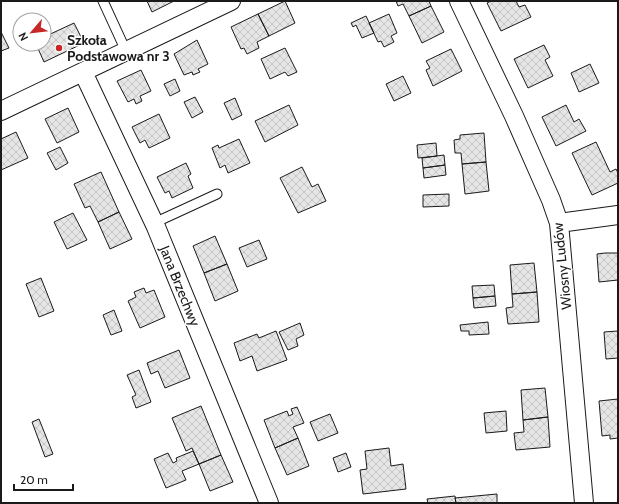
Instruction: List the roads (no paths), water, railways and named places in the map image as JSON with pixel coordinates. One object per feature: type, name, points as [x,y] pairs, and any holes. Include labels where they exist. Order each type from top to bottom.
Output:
[{"type":"street","points":[[1,111],[231,1]]},
{"type":"street","name":"Wiosny Ludów","points":[[459,1],[514,116],[551,200],[559,223],[584,503]]},
{"type":"street","name":"Jana Brzechwy","points":[[83,72],[154,223],[270,503]]},
{"type":"street","points":[[559,223],[618,215]]},
{"type":"lane","points":[[103,1],[126,51]]},
{"type":"lane","points":[[154,223],[217,194]]},
{"type":"place","name":"Szkoła Podstawowa nr 3","points":[[59,48]]}]
